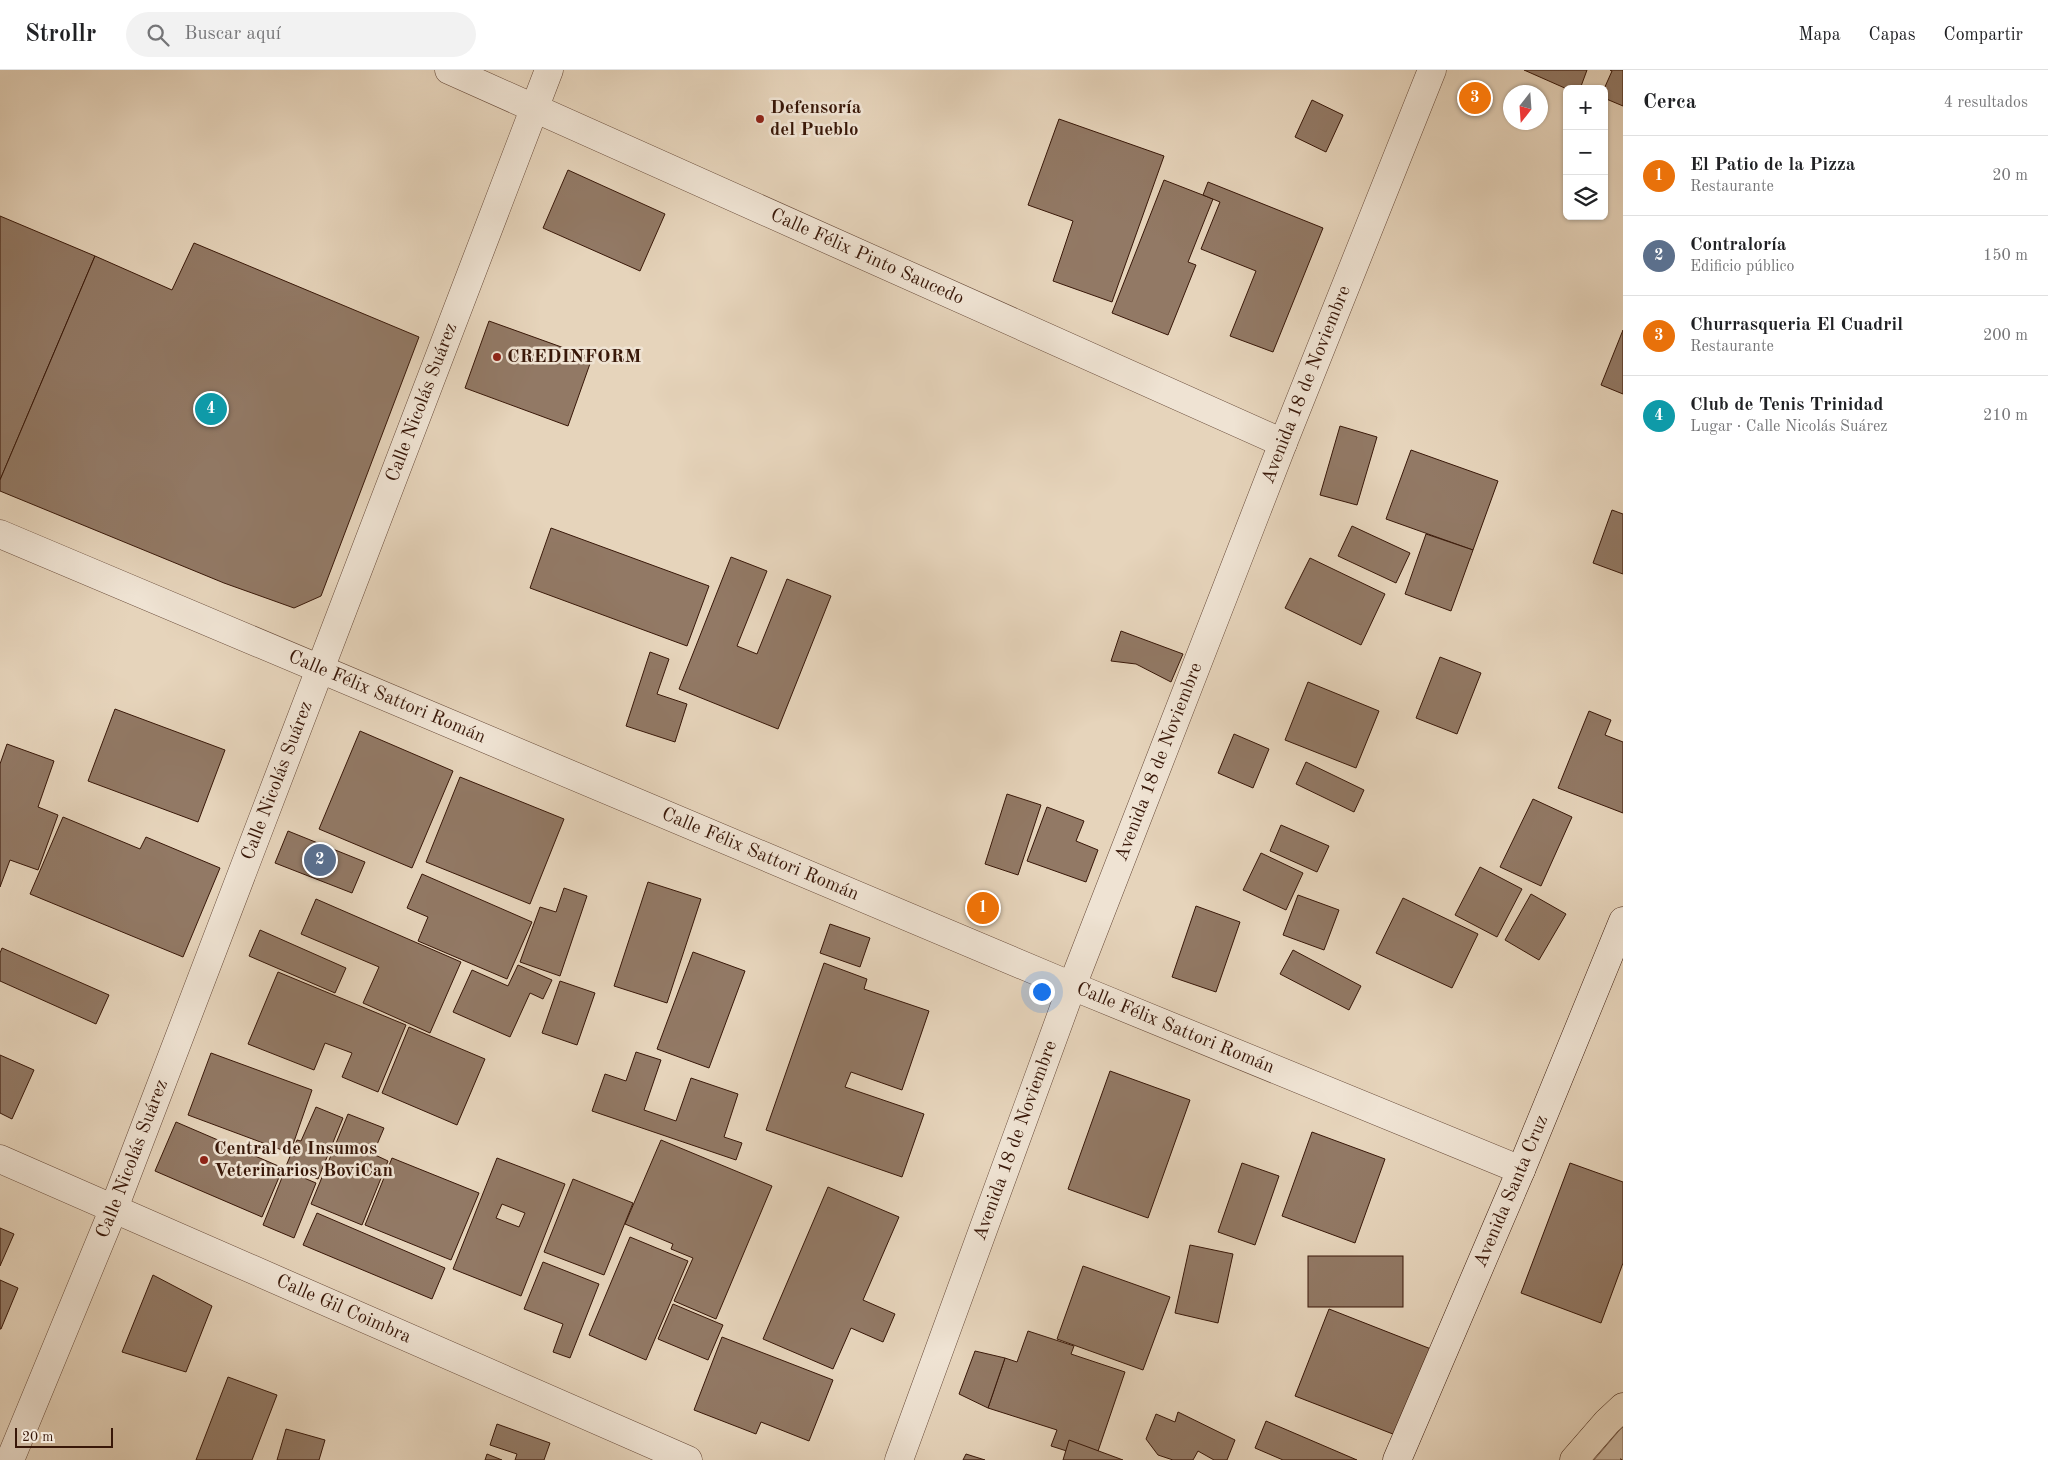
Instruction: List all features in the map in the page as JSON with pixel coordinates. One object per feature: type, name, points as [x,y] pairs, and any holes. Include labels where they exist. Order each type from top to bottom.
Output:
[{"type":"main road","points":[[1574,1460],[1623,1407]]},
{"type":"street","name":"Calle Félix Pinto Saucedo","points":[[449,70],[1283,443]]},
{"type":"street","name":"Calle Nicolás Suárez","points":[[10,1460],[114,1208],[549,70]]},
{"type":"street","name":"Avenida 18 de Noviembre","points":[[899,1460],[1072,986],[1283,443],[1432,70]]},
{"type":"street","name":"Calle Félix Sattori Román","points":[[0,534],[1072,986],[1521,1170]]},
{"type":"street","name":"Avenida Santa Cruz","points":[[1397,1460],[1521,1170],[1623,921]]},
{"type":"street","name":"Calle Gil Coimbra","points":[[0,1159],[688,1460]]},
{"type":"shaded area","points":[[1623,1426],[1623,1460],[1594,1460]]},
{"type":"building","points":[[1524,70],[1587,70],[1581,85],[1563,85],[1563,87]]},
{"type":"building","points":[[1610,70],[1623,70],[1623,106],[1608,100],[1608,85],[1606,85],[1612,71]]},
{"type":"building","points":[[1312,100],[1343,115],[1326,152],[1295,137]]},
{"type":"building","points":[[1059,119],[1164,156],[1112,302],[1053,281],[1073,221],[1028,205]]},
{"type":"building","points":[[568,170],[665,214],[640,271],[543,228]]},
{"type":"building","points":[[1164,180],[1213,199],[1188,262],[1196,265],[1168,335],[1112,313]]},
{"type":"building","points":[[1208,182],[1323,228],[1273,352],[1230,336],[1256,271],[1201,249],[1220,202],[1203,195]]},
{"type":"building","points":[[0,216],[95,256],[0,480]]},
{"type":"building","points":[[194,243],[419,337],[321,596],[294,608],[224,583],[0,491],[0,480],[95,256],[172,290]]},
{"type":"building","points":[[489,321],[592,358],[568,426],[465,388]]},
{"type":"building","points":[[1623,330],[1623,394],[1601,385]]},
{"type":"building","points":[[1340,426],[1377,437],[1357,505],[1320,495]]},
{"type":"building","points":[[1411,450],[1498,481],[1473,550],[1386,519]]},
{"type":"building","points":[[1612,510],[1623,514],[1623,574],[1593,563]]},
{"type":"building","points":[[1352,526],[1410,553],[1396,583],[1338,556]]},
{"type":"building","points":[[551,528],[709,586],[687,646],[530,588]]},
{"type":"building","points":[[1426,534],[1473,550],[1451,611],[1405,594]]},
{"type":"building","points":[[731,557],[767,571],[737,646],[757,654],[787,579],[831,596],[778,729],[679,689]]},
{"type":"building","points":[[1310,558],[1385,594],[1361,645],[1285,608]]},
{"type":"building","points":[[1121,631],[1183,654],[1171,682],[1136,664],[1111,661]]},
{"type":"building","points":[[650,652],[669,659],[657,694],[687,704],[675,742],[626,726]]},
{"type":"building","points":[[1440,657],[1481,673],[1457,734],[1416,718]]},
{"type":"building","points":[[1308,682],[1379,711],[1356,768],[1285,740]]},
{"type":"building","points":[[115,709],[225,750],[198,822],[88,781]]},
{"type":"building","points":[[1589,711],[1611,720],[1605,735],[1623,742],[1623,813],[1558,788]]},
{"type":"building","points":[[360,731],[453,771],[412,868],[319,829]]},
{"type":"building","points":[[1234,734],[1269,749],[1253,788],[1218,773]]},
{"type":"building","points":[[7,744],[54,761],[38,807],[58,815],[38,870],[10,860],[0,887],[0,764]]},
{"type":"building","points":[[1306,762],[1364,790],[1354,812],[1296,784]]},
{"type":"building","points":[[460,777],[564,819],[530,904],[426,862]]},
{"type":"building","points":[[1007,794],[1041,805],[1018,875],[985,864]]},
{"type":"building","points":[[1533,799],[1572,817],[1541,886],[1500,867]]},
{"type":"building","points":[[1047,807],[1084,821],[1076,841],[1098,850],[1086,882],[1027,861]]},
{"type":"building","points":[[63,817],[140,849],[146,837],[220,868],[183,957],[30,894]]},
{"type":"building","points":[[1281,825],[1329,846],[1317,872],[1270,851]]},
{"type":"building","points":[[288,831],[365,862],[352,893],[275,863]]},
{"type":"building","points":[[1261,853],[1303,873],[1286,910],[1243,890]]},
{"type":"building","points":[[1480,867],[1522,889],[1497,937],[1455,915]]},
{"type":"building","points":[[422,874],[532,922],[507,979],[418,941],[428,917],[407,908]]},
{"type":"building","points":[[648,882],[701,899],[667,1003],[614,986]]},
{"type":"building","points":[[564,888],[587,896],[560,976],[520,962],[540,907],[556,912]]},
{"type":"building","points":[[1531,894],[1566,914],[1539,960],[1505,940]]},
{"type":"building","points":[[1298,895],[1339,910],[1324,950],[1283,935]]},
{"type":"building","points":[[1403,898],[1478,934],[1452,988],[1376,953]]},
{"type":"building","points":[[316,899],[461,962],[430,1033],[363,1003],[379,967],[301,934]]},
{"type":"building","points":[[1196,906],[1240,922],[1216,992],[1172,977]]},
{"type":"building","points":[[830,924],[870,938],[860,967],[820,953]]},
{"type":"building","points":[[260,930],[346,968],[335,993],[249,956]]},
{"type":"building","points":[[2,948],[109,995],[96,1024],[0,981],[0,953]]},
{"type":"building","points":[[1293,950],[1361,986],[1349,1010],[1280,974]]},
{"type":"building","points":[[693,952],[745,971],[709,1068],[657,1049]]},
{"type":"building","points":[[824,963],[867,979],[864,989],[929,1011],[902,1090],[851,1072],[845,1087],[924,1114],[902,1177],[766,1130]]},
{"type":"building","points":[[518,965],[552,980],[543,999],[530,993],[510,1037],[453,1012],[472,970],[508,986]]},
{"type":"building","points":[[278,972],[406,1025],[378,1092],[342,1077],[352,1053],[325,1043],[314,1070],[248,1044]]},
{"type":"building","points":[[560,981],[595,993],[577,1045],[542,1033]]},
{"type":"building","points":[[409,1027],[485,1059],[457,1125],[382,1093]]},
{"type":"building","points":[[636,1052],[661,1060],[644,1110],[676,1121],[691,1078],[738,1094],[724,1137],[742,1143],[736,1160],[592,1111],[605,1074],[626,1081]]},
{"type":"building","points":[[211,1053],[312,1090],[290,1153],[188,1115]]},
{"type":"building","points":[[0,1055],[34,1070],[12,1119],[0,1113]]},
{"type":"building","points":[[1110,1071],[1190,1100],[1148,1218],[1068,1189]]},
{"type":"building","points":[[316,1107],[343,1118],[318,1179],[286,1166],[297,1140],[301,1141]]},
{"type":"building","points":[[348,1114],[384,1128],[373,1154],[388,1161],[362,1225],[311,1204]]},
{"type":"building","points":[[176,1122],[283,1168],[262,1217],[155,1171]]},
{"type":"building","points":[[1312,1132],[1385,1159],[1355,1243],[1282,1216]]},
{"type":"building","points":[[661,1140],[772,1186],[716,1319],[674,1301],[693,1258],[671,1249],[673,1244],[625,1224]]},
{"type":"building","points":[[392,1158],[479,1193],[451,1260],[365,1225]]},
{"type":"building","points":[[497,1158],[565,1184],[521,1296],[453,1269]],"holes":[[[502,1204],[525,1213],[519,1227],[496,1218]]]},
{"type":"building","points":[[1242,1163],[1279,1176],[1255,1245],[1218,1232]]},
{"type":"building","points":[[1570,1163],[1623,1182],[1623,1263],[1601,1323],[1521,1293]]},
{"type":"building","points":[[285,1170],[316,1183],[294,1238],[263,1225]]},
{"type":"building","points":[[573,1179],[633,1203],[604,1275],[544,1252]]},
{"type":"building","points":[[828,1187],[899,1217],[863,1300],[895,1314],[883,1342],[851,1328],[833,1369],[763,1339]]},
{"type":"building","points":[[317,1213],[445,1268],[432,1299],[303,1245]]},
{"type":"building","points":[[0,1228],[14,1234],[0,1266]]},
{"type":"building","points":[[630,1237],[688,1261],[646,1360],[589,1335]]},
{"type":"building","points":[[1190,1245],[1233,1254],[1218,1323],[1175,1313]]},
{"type":"building","points":[[1308,1256],[1403,1256],[1403,1307],[1308,1307]]},
{"type":"building","points":[[543,1262],[599,1284],[570,1358],[553,1352],[563,1324],[524,1309]]},
{"type":"building","points":[[1083,1266],[1170,1297],[1143,1370],[1057,1339]]},
{"type":"building","points":[[153,1275],[212,1306],[186,1372],[122,1352]]},
{"type":"building","points":[[0,1280],[18,1288],[1,1329],[0,1329]]},
{"type":"building","points":[[673,1304],[723,1325],[708,1360],[658,1339]]},
{"type":"building","points":[[1329,1309],[1431,1349],[1398,1436],[1295,1396]]},
{"type":"building","points":[[1028,1331],[1074,1346],[1071,1354],[1125,1372],[1095,1460],[1051,1446],[1057,1430],[988,1408],[1005,1358],[1017,1362]]},
{"type":"building","points":[[722,1337],[833,1380],[809,1441],[761,1422],[756,1434],[694,1410]]},
{"type":"building","points":[[975,1351],[1005,1358],[988,1408],[959,1394]]},
{"type":"building","points":[[228,1377],[277,1395],[252,1460],[196,1460]]},
{"type":"building","points":[[1178,1412],[1235,1440],[1227,1460],[1214,1460],[1198,1451],[1193,1460],[1173,1460],[1158,1455],[1146,1439],[1156,1414],[1175,1422]]},
{"type":"building","points":[[1266,1421],[1357,1460],[1283,1460],[1255,1448]]},
{"type":"building","points":[[497,1424],[550,1443],[544,1460],[515,1460],[517,1454],[490,1445]]},
{"type":"building","points":[[286,1429],[325,1440],[319,1460],[277,1460]]},
{"type":"building","points":[[1069,1440],[1123,1460],[1063,1460]]},
{"type":"building","points":[[487,1454],[502,1460],[485,1460]]},
{"type":"building","points":[[966,1454],[985,1460],[963,1460]]},
{"type":"place","name":"Churrasqueria El Cuadril","points":[[1475,98]]},
{"type":"place","name":"Defensoría del Pueblo","points":[[760,119]]},
{"type":"place","name":"CREDINFORM","points":[[497,357]]},
{"type":"place","name":"Club de Tenis Trinidad","points":[[211,409]]},
{"type":"place","name":"Contraloría","points":[[320,860]]},
{"type":"place","name":"El Patio de la Pizza","points":[[983,908]]},
{"type":"place","name":"Central de Insumos Veterinarios BoviCan","points":[[204,1160]]}]
